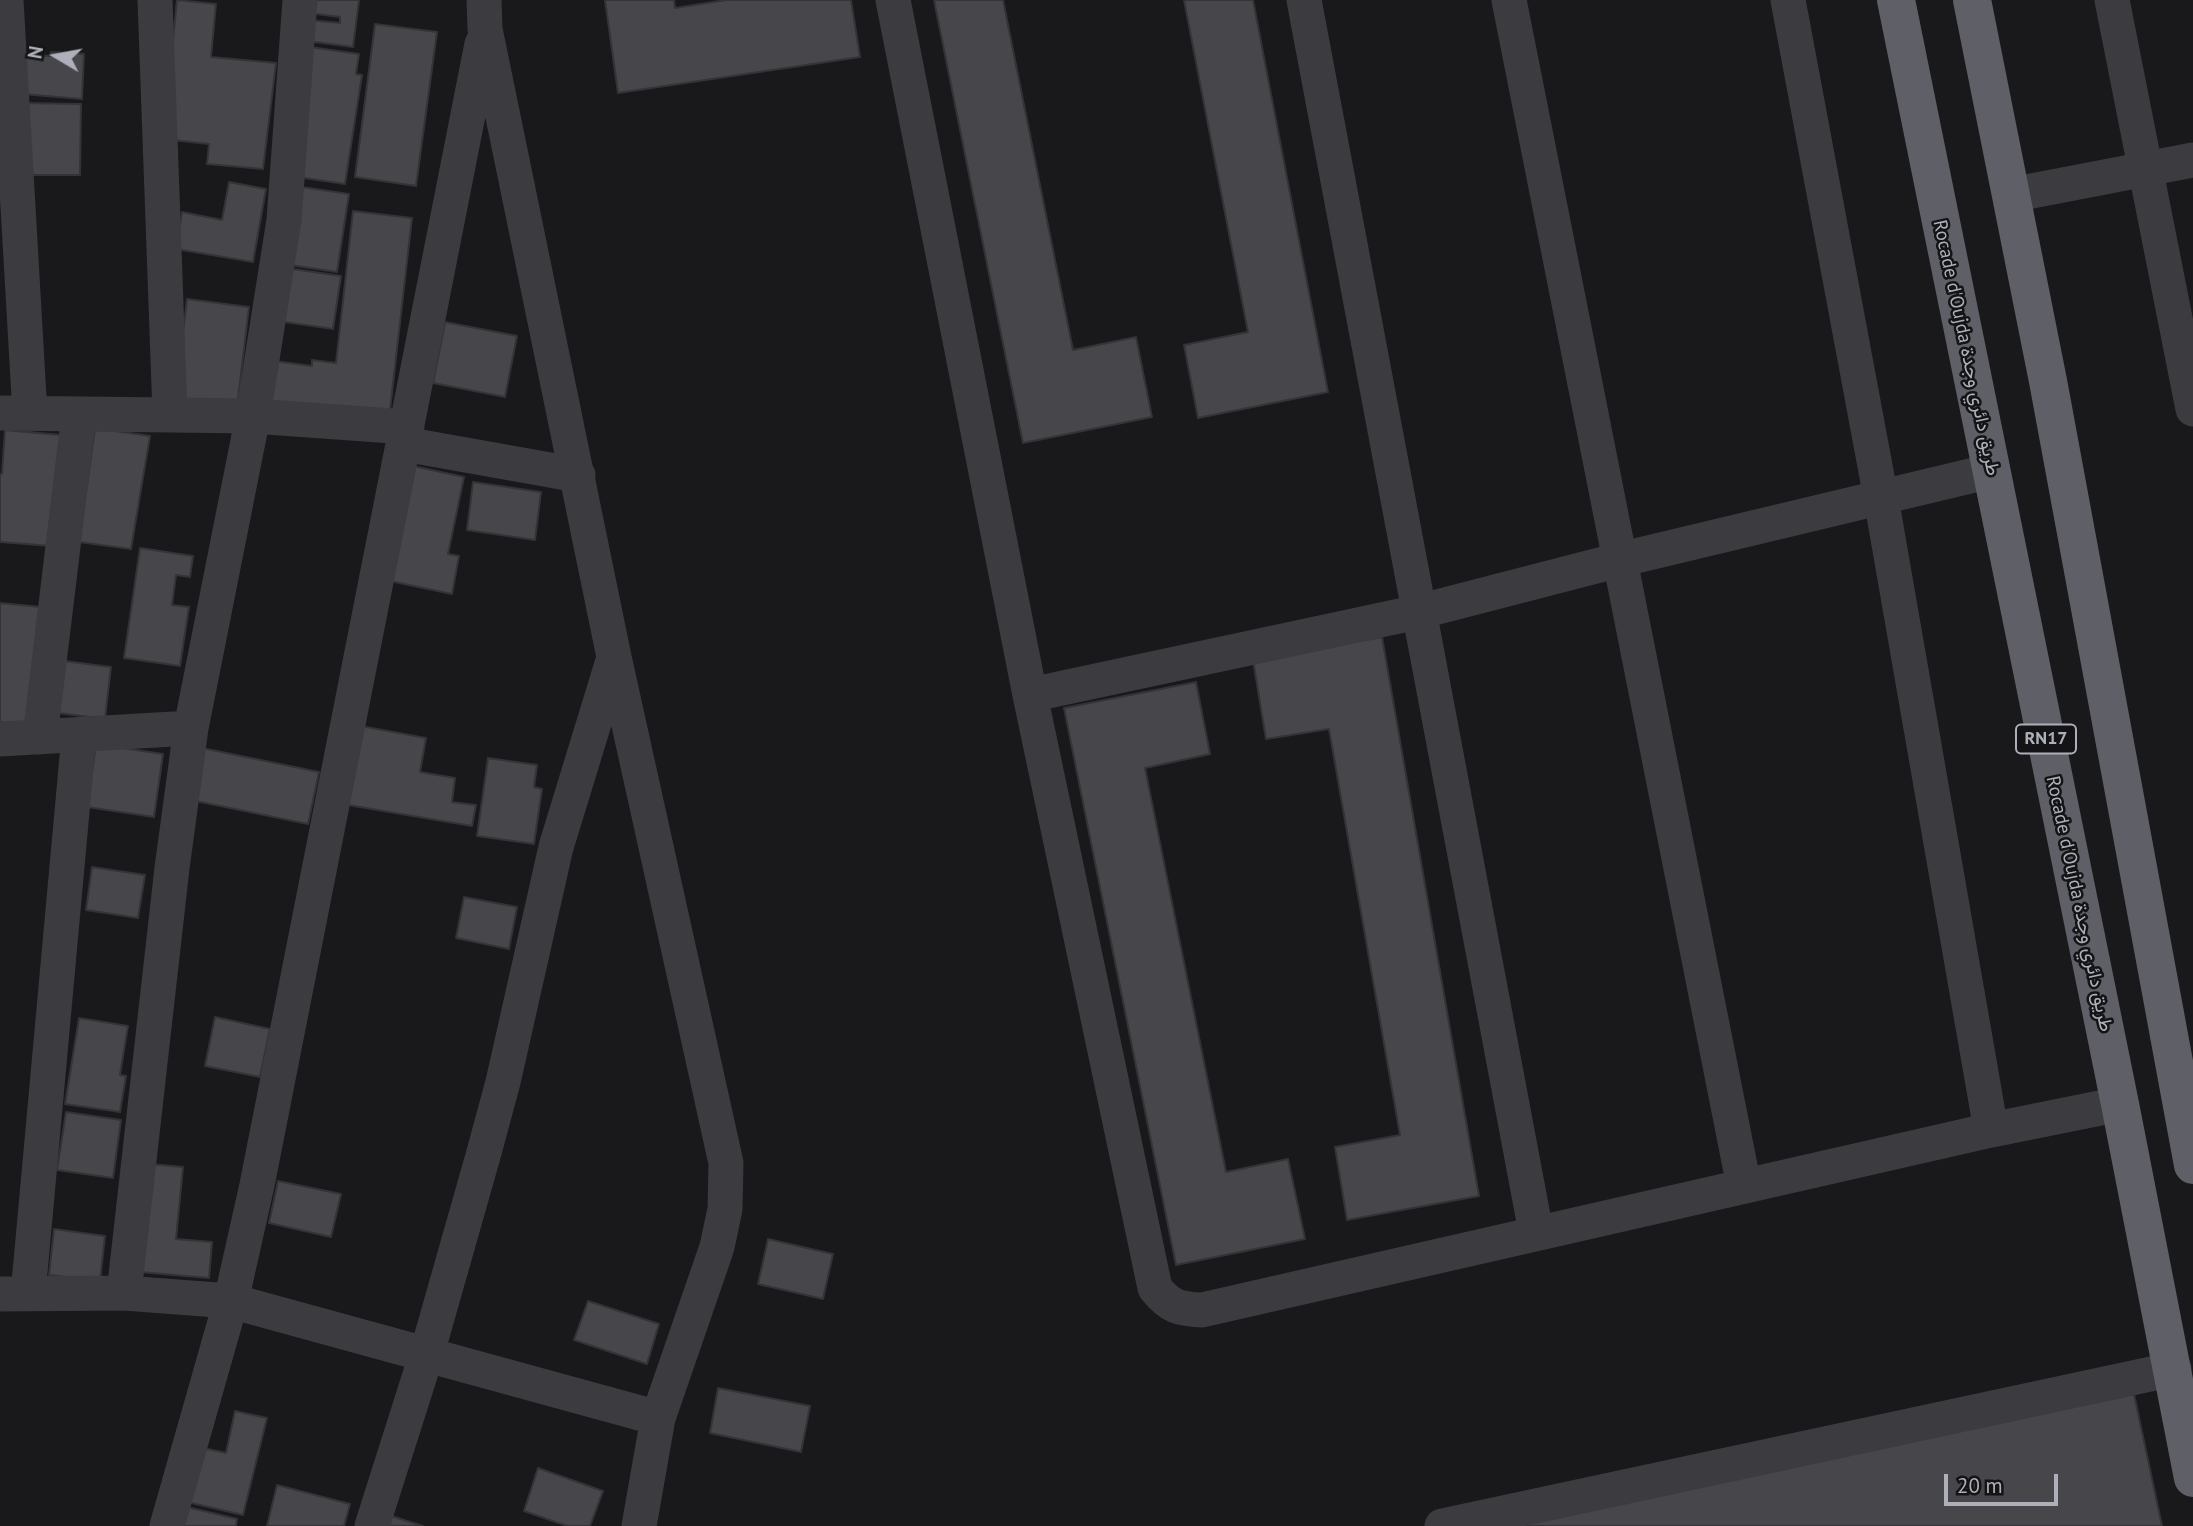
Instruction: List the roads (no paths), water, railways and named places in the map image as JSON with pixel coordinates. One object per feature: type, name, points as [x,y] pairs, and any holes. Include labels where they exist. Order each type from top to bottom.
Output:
[{"type":"highway","name":"Rocade d'Oujda طريق دائري وجدة","points":[[1896,0],[2174,1369],[2193,1478]]},
{"type":"highway","points":[[1972,0],[2051,395],[2191,1146]]},
{"type":"street","points":[[6,0],[15,413],[253,416],[406,436],[578,475]]},
{"type":"street","points":[[155,0],[170,414]]},
{"type":"street","points":[[124,1293],[168,896],[191,728],[253,416],[284,220],[300,0]]},
{"type":"street","points":[[892,0],[1030,695],[1155,1289],[1166,1301],[1183,1309],[1202,1310],[1536,1232],[1991,1130],[2120,1104]]},
{"type":"street","points":[[1304,0],[1536,1232]]},
{"type":"street","points":[[1509,0],[1744,1186]]},
{"type":"street","points":[[1788,0],[1881,498],[1991,1130]]},
{"type":"street","points":[[2112,0],[2193,409]]},
{"type":"street","points":[[167,1526],[231,1301],[260,1173],[406,436],[485,14]]},
{"type":"street","points":[[485,14],[614,657],[726,1163],[725,1209],[717,1247],[658,1418],[639,1526]]},
{"type":"street","points":[[2011,195],[2193,160]]},
{"type":"street","points":[[40,737],[79,414]]},
{"type":"street","points":[[1030,695],[1418,612],[1619,560],[1991,471]]},
{"type":"street","points":[[372,1526],[427,1353],[503,1082],[556,847],[614,657]]},
{"type":"street","points":[[0,738],[191,728]]},
{"type":"street","points":[[79,735],[14,1294],[124,1293],[231,1301],[658,1418]]},
{"type":"street","points":[[1442,1526],[2174,1369]]}]
